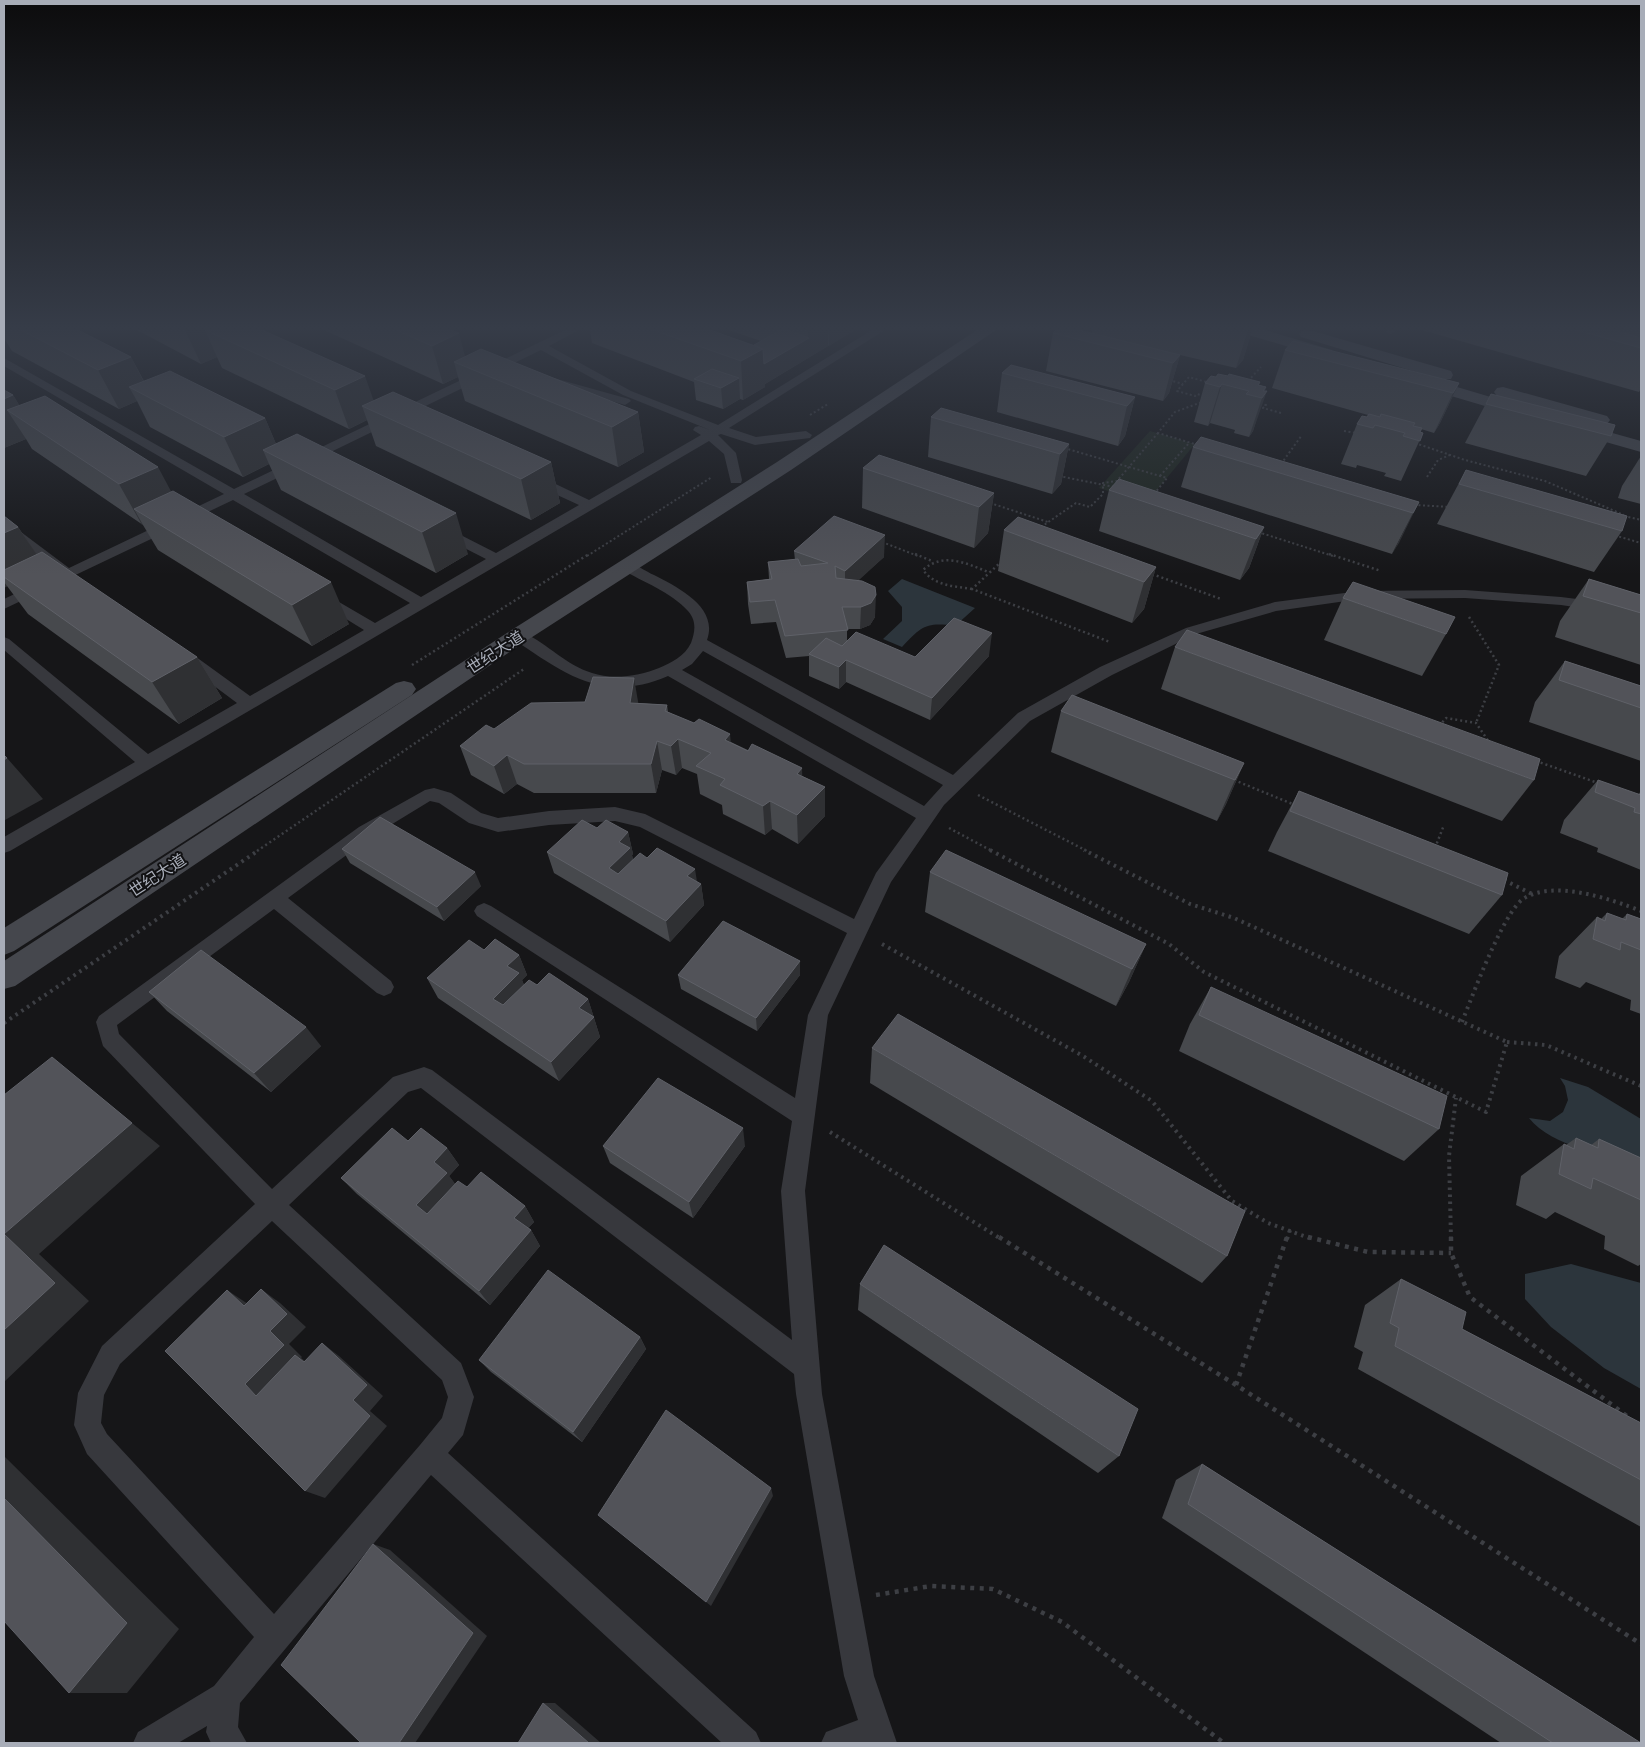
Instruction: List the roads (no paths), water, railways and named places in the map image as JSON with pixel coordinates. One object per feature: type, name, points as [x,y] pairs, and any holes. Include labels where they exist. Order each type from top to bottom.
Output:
[{"type":"street","name":"世纪大道","points":[[4,943],[734,472],[806,435],[842,412]]},
{"type":"street","name":"世纪大道","points":[[4,976],[518,636],[866,412]]},
{"type":"street","points":[[1522,412],[1641,447]]},
{"type":"street","points":[[1571,412],[1641,432]]},
{"type":"lane","points":[[91,412],[421,603]]},
{"type":"lane","points":[[4,605],[302,461],[395,412]]},
{"type":"lane","points":[[656,412],[714,432],[755,440],[806,435]]},
{"type":"lane","points":[[668,412],[714,432],[730,453],[734,472]]},
{"type":"lane","points":[[4,846],[747,412]]},
{"type":"lane","points":[[392,413],[414,423]]},
{"type":"lane","points":[[285,452],[319,470]]},
{"type":"lane","points":[[519,472],[589,505]]},
{"type":"lane","points":[[186,517],[202,526]]},
{"type":"lane","points":[[4,526],[85,584]]},
{"type":"lane","points":[[434,528],[496,559]]},
{"type":"lane","points":[[518,636],[575,672],[596,680],[621,682],[646,678],[669,670],[688,658],[700,643],[703,626],[697,611],[684,599],[626,566]]},
{"type":"lane","points":[[309,590],[375,630]]},
{"type":"lane","points":[[837,1743],[878,1736],[859,1676],[809,1394],[793,1191],[818,1015],[883,878],[926,815],[1024,717],[1106,671],[1191,631],[1275,606],[1360,595],[1456,594],[1561,602],[1641,612]]},
{"type":"lane","points":[[4,642],[147,763]]},
{"type":"lane","points":[[700,643],[955,784]]},
{"type":"lane","points":[[179,652],[249,703]]},
{"type":"lane","points":[[669,670],[926,815]]},
{"type":"lane","points":[[149,1743],[225,1697],[430,1455],[453,1425],[461,1397],[452,1372],[272,1205],[110,1039],[106,1022],[365,832],[425,796],[434,794],[445,798],[475,818],[498,825],[549,818],[615,814],[645,821],[858,930]]},
{"type":"lane","points":[[274,898],[384,988]]},
{"type":"lane","points":[[484,911],[804,1116]]},
{"type":"lane","points":[[274,1637],[97,1444],[87,1425],[91,1393],[111,1355],[401,1084],[424,1077],[806,1368]]},
{"type":"lane","points":[[430,1455],[745,1743]]},
{"type":"lane","points":[[225,1697],[222,1732],[231,1743]]}]
